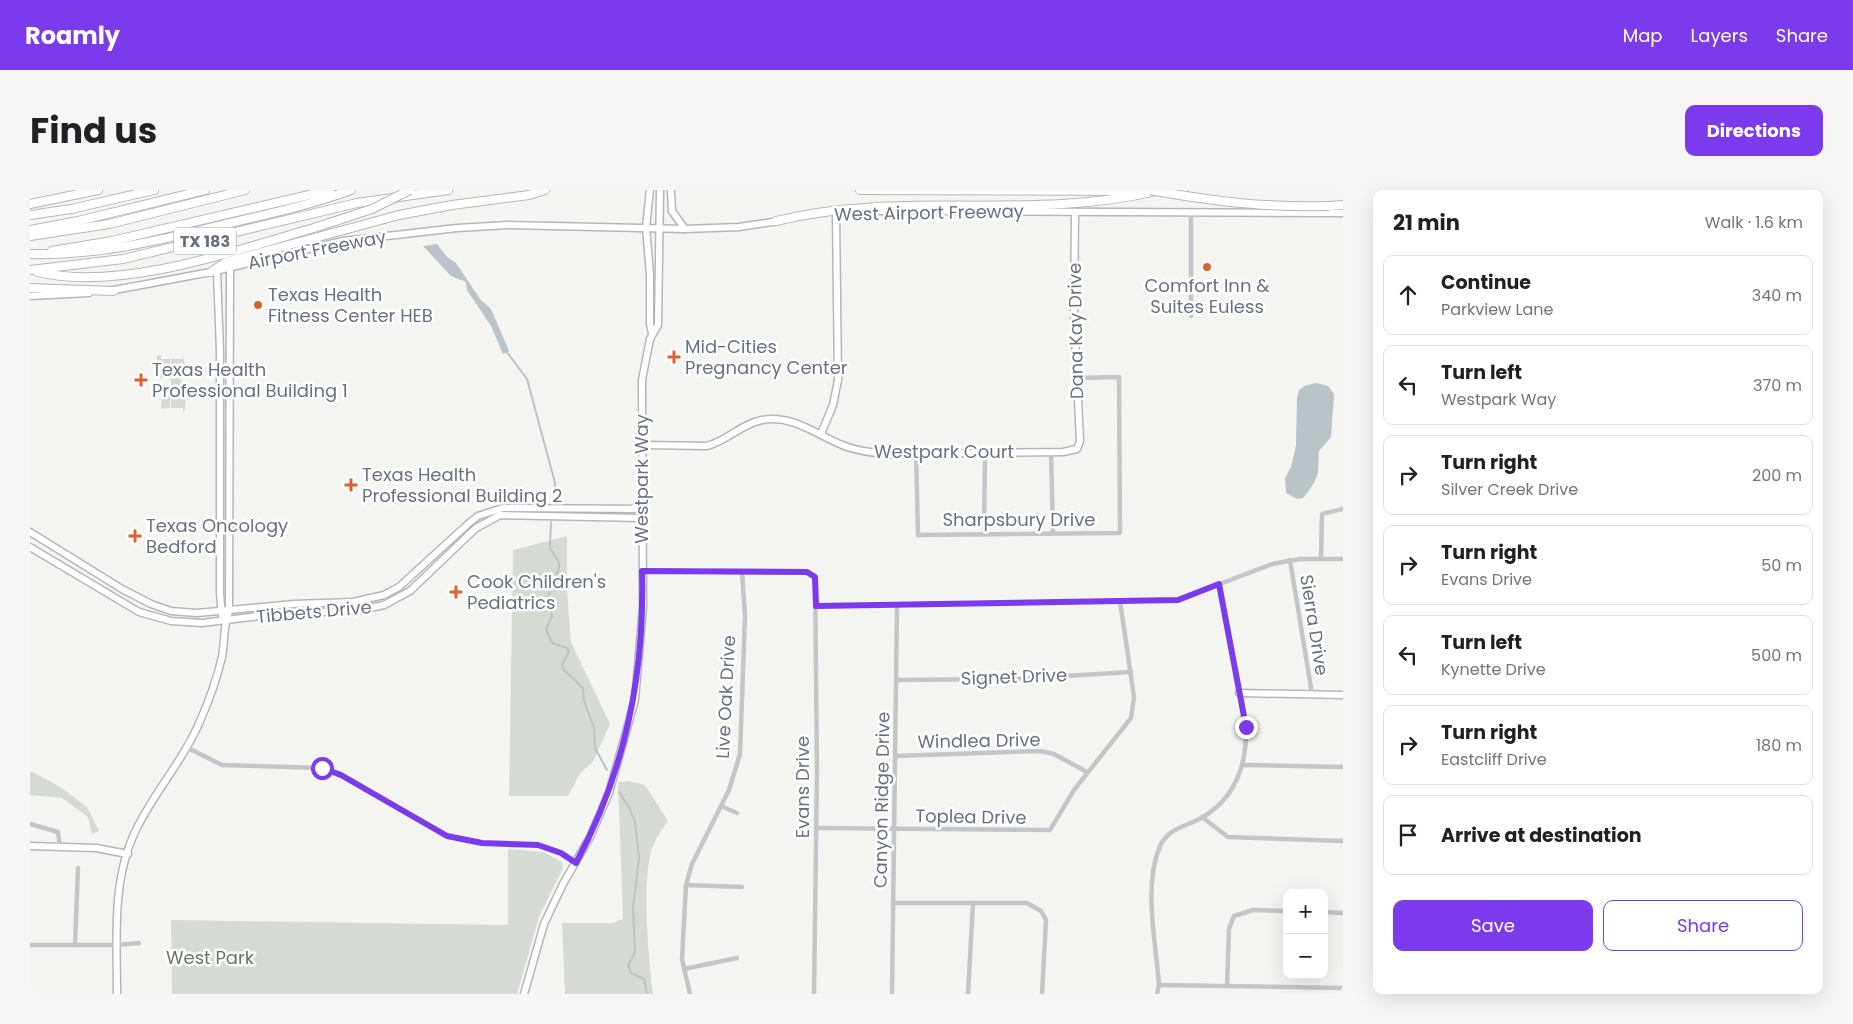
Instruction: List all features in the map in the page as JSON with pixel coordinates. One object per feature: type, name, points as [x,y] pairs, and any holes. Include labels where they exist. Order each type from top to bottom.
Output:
[{"type":"highway","points":[[30,204],[98,190]]},
{"type":"highway","points":[[30,215],[71,209],[154,190]]},
{"type":"highway","points":[[30,230],[78,221],[205,190]]},
{"type":"highway","points":[[30,236],[109,224],[245,190]]},
{"type":"highway","points":[[30,254],[112,241],[330,190]]},
{"type":"highway","points":[[30,254],[66,255],[148,242],[316,202],[351,190]]},
{"type":"highway","points":[[30,270],[65,276],[147,271],[208,258],[317,227],[372,209],[410,190]]},
{"type":"highway","name":"Airport Freeway","points":[[30,270],[123,260],[357,203],[448,190]]},
{"type":"highway","points":[[214,271],[226,262],[367,222],[452,205],[529,195],[545,190]]},
{"type":"highway","points":[[860,190],[1184,190]]},
{"type":"highway","points":[[1150,190],[1236,204],[1282,207],[1343,205]]},
{"type":"highway","points":[[776,221],[831,208],[870,204],[1052,203],[1127,198],[1157,190]]},
{"type":"highway","points":[[30,288],[113,291]]},
{"type":"street","name":"Westpark Way","points":[[650,190],[650,205],[646,227],[652,333]]},
{"type":"street","name":"Westpark Way","points":[[524,994],[544,924],[576,863],[616,774],[637,683],[642,623],[642,378],[652,333],[658,325],[661,227],[660,190]]},
{"type":"street","points":[[671,190],[670,205],[672,211],[685,229]]},
{"type":"street","name":"West Airport Freeway","points":[[457,228],[508,225],[685,229],[740,227],[836,213],[870,211],[1343,212]]},
{"type":"street","name":"Dana Kay Drive","points":[[1075,212],[1074,315],[1080,442],[1077,449]]},
{"type":"street","points":[[1191,212],[1191,316]]},
{"type":"street","points":[[821,434],[833,405],[838,380],[836,213]]},
{"type":"street","name":"Airport Freeway","points":[[30,296],[113,291],[230,268],[344,241],[457,228]]},
{"type":"street","points":[[117,994],[117,908],[121,880],[128,854],[136,828],[148,806],[200,723],[218,668],[225,622],[229,612],[230,268]]},
{"type":"street","points":[[214,271],[219,282],[220,612],[225,622]]},
{"type":"street","name":"Sharpsbury Drive","points":[[916,453],[918,535],[1120,533],[1119,377],[1077,378]]},
{"type":"street","name":"Westpark Court","points":[[643,446],[707,446],[717,444],[746,424],[765,419],[795,422],[842,445],[860,451],[884,454],[1071,452],[1077,449]]},
{"type":"street","points":[[1051,452],[1053,534]]},
{"type":"street","points":[[984,534],[985,453]]},
{"type":"street","name":"Tibbets Drive","points":[[30,532],[148,603],[184,613],[229,612],[352,602],[384,595],[409,578],[478,516],[490,511],[642,509]]},
{"type":"street","name":"Sierra Drive","points":[[1321,559],[1322,514],[1343,509]]},
{"type":"street","points":[[220,510],[228,510]]},
{"type":"street","name":"Tibbets Drive","points":[[30,547],[128,606],[146,614],[180,622],[225,622],[267,615],[360,610],[384,604],[397,599],[416,586],[487,520],[516,511],[642,518]]},
{"type":"street","points":[[462,530],[468,536]]},
{"type":"street","points":[[816,606],[1178,600],[1252,570],[1290,560],[1343,559]]},
{"type":"street","name":"Sierra Drive","points":[[1290,560],[1312,694]]},
{"type":"street","points":[[642,571],[742,571]]},
{"type":"street","name":"Evans Drive","points":[[742,571],[807,572],[815,579],[817,828],[814,994]]},
{"type":"street","name":"Live Oak Drive","points":[[690,994],[684,969],[683,926],[686,885],[692,864],[721,806],[740,754],[745,616],[742,571]]},
{"type":"street","points":[[409,578],[416,586]]},
{"type":"street","points":[[1157,994],[1159,985],[1151,881],[1161,845],[1174,829],[1202,818],[1223,802],[1238,781],[1244,765],[1247,747],[1246,727],[1219,584]]},
{"type":"street","points":[[384,595],[384,604]]},
{"type":"street","points":[[1087,772],[1131,718],[1134,697],[1120,601]]},
{"type":"street","points":[[146,614],[148,603]]},
{"type":"street","points":[[309,604],[309,613]]},
{"type":"street","name":"Canyon Ridge Drive","points":[[892,994],[897,606]]},
{"type":"street","name":"Signet Drive","points":[[897,680],[1014,679],[1131,672]]},
{"type":"street","points":[[1239,693],[1343,695]]},
{"type":"street","points":[[186,747],[222,765],[322,768],[341,775],[447,836],[482,843],[538,845],[561,853],[576,863]]},
{"type":"street","name":"Windlea Drive","points":[[896,756],[1040,750],[1054,754],[1087,772]]},
{"type":"street","points":[[1244,765],[1343,767]]},
{"type":"street","name":"Toplea Drive","points":[[817,828],[1046,832],[1053,827],[1087,772]]},
{"type":"street","points":[[721,806],[737,813]]},
{"type":"street","points":[[1202,818],[1228,837],[1343,841]]},
{"type":"street","points":[[30,824],[58,832],[60,846]]},
{"type":"street","points":[[30,846],[96,848],[128,854]]},
{"type":"street","points":[[75,946],[78,868]]},
{"type":"street","points":[[686,885],[742,887]]},
{"type":"street","points":[[968,994],[973,902]]},
{"type":"street","points":[[894,903],[1027,903],[1044,914],[1046,920],[1042,994]]},
{"type":"street","points":[[1227,986],[1228,928],[1234,916],[1253,910],[1283,911]]},
{"type":"street","points":[[1328,912],[1343,913]]},
{"type":"street","points":[[30,946],[139,943]]},
{"type":"street","points":[[684,969],[737,958]]},
{"type":"street","points":[[1159,985],[1343,988]]},
{"type":"green space","points":[[183,353],[185,368],[171,367],[171,359],[183,359]]},
{"type":"green space","points":[[157,355],[161,355],[161,359],[170,359],[170,368],[166,371],[162,370],[161,373],[164,374],[162,379],[157,376]]},
{"type":"green space","points":[[174,374],[178,375],[182,382],[175,389],[171,385],[171,377]]},
{"type":"green space","points":[[162,385],[170,396],[170,408],[161,409]]},
{"type":"green space","points":[[186,395],[183,414],[183,408],[171,408],[171,396]]},
{"type":"green space","points":[[567,536],[567,590],[571,642],[610,724],[593,762],[580,773],[568,796],[509,796],[513,550]]},
{"type":"green space","points":[[30,772],[62,788],[87,807],[99,831],[92,834],[88,817],[62,798],[30,795]]},
{"type":"green space","points":[[629,781],[645,785],[668,821],[654,844],[647,875],[647,917],[653,994],[565,994],[562,923],[613,923],[623,919],[618,782]]},
{"type":"green space","name":"West Park","points":[[508,849],[543,852],[562,862],[563,868],[539,917],[517,994],[172,994],[171,920],[508,925]]},
{"type":"shaded area","points":[[437,244],[447,257],[456,263],[480,299],[491,309],[509,351],[503,354],[491,326],[467,290],[466,282],[451,276],[423,246]]},
{"type":"shaded area","points":[[1316,383],[1328,386],[1334,394],[1331,437],[1319,451],[1318,473],[1315,481],[1303,498],[1297,499],[1286,493],[1285,478],[1291,467],[1296,446],[1297,399],[1299,390]]},
{"type":"waterway","points":[[506,351],[527,379],[555,483],[555,501]]},
{"type":"waterway","points":[[551,522],[550,548],[559,563],[559,568],[549,595],[552,616],[546,629],[552,643],[567,648],[569,652],[562,665],[564,670],[583,688],[584,701],[594,728],[595,748],[607,770]]},
{"type":"waterway","points":[[619,792],[630,809],[635,822],[639,858],[633,907],[635,952],[628,966],[631,973],[644,979],[647,994]]},
{"type":"place","name":"Comfort Inn & Suites Euless","points":[[1207,267]]},
{"type":"place","name":"Texas Health Fitness Center HEB","points":[[258,305]]},
{"type":"place","name":"Mid-Cities Pregnancy Center","points":[[674,357]]},
{"type":"place","name":"Texas Health Professional Building 1","points":[[141,380]]},
{"type":"place","name":"Texas Health Professional Building 2","points":[[351,485]]},
{"type":"place","name":"Texas Oncology Bedford","points":[[135,536]]},
{"type":"place","name":"Cook Children's Pediatrics","points":[[456,592]]},
{"type":"route","points":[[322,768],[341,775],[447,836],[482,843],[538,845],[561,853],[576,863],[590,837],[609,793],[619,763],[635,700],[642,631],[642,571],[807,572],[815,577],[816,606],[1178,600],[1219,584],[1246,727]]}]
